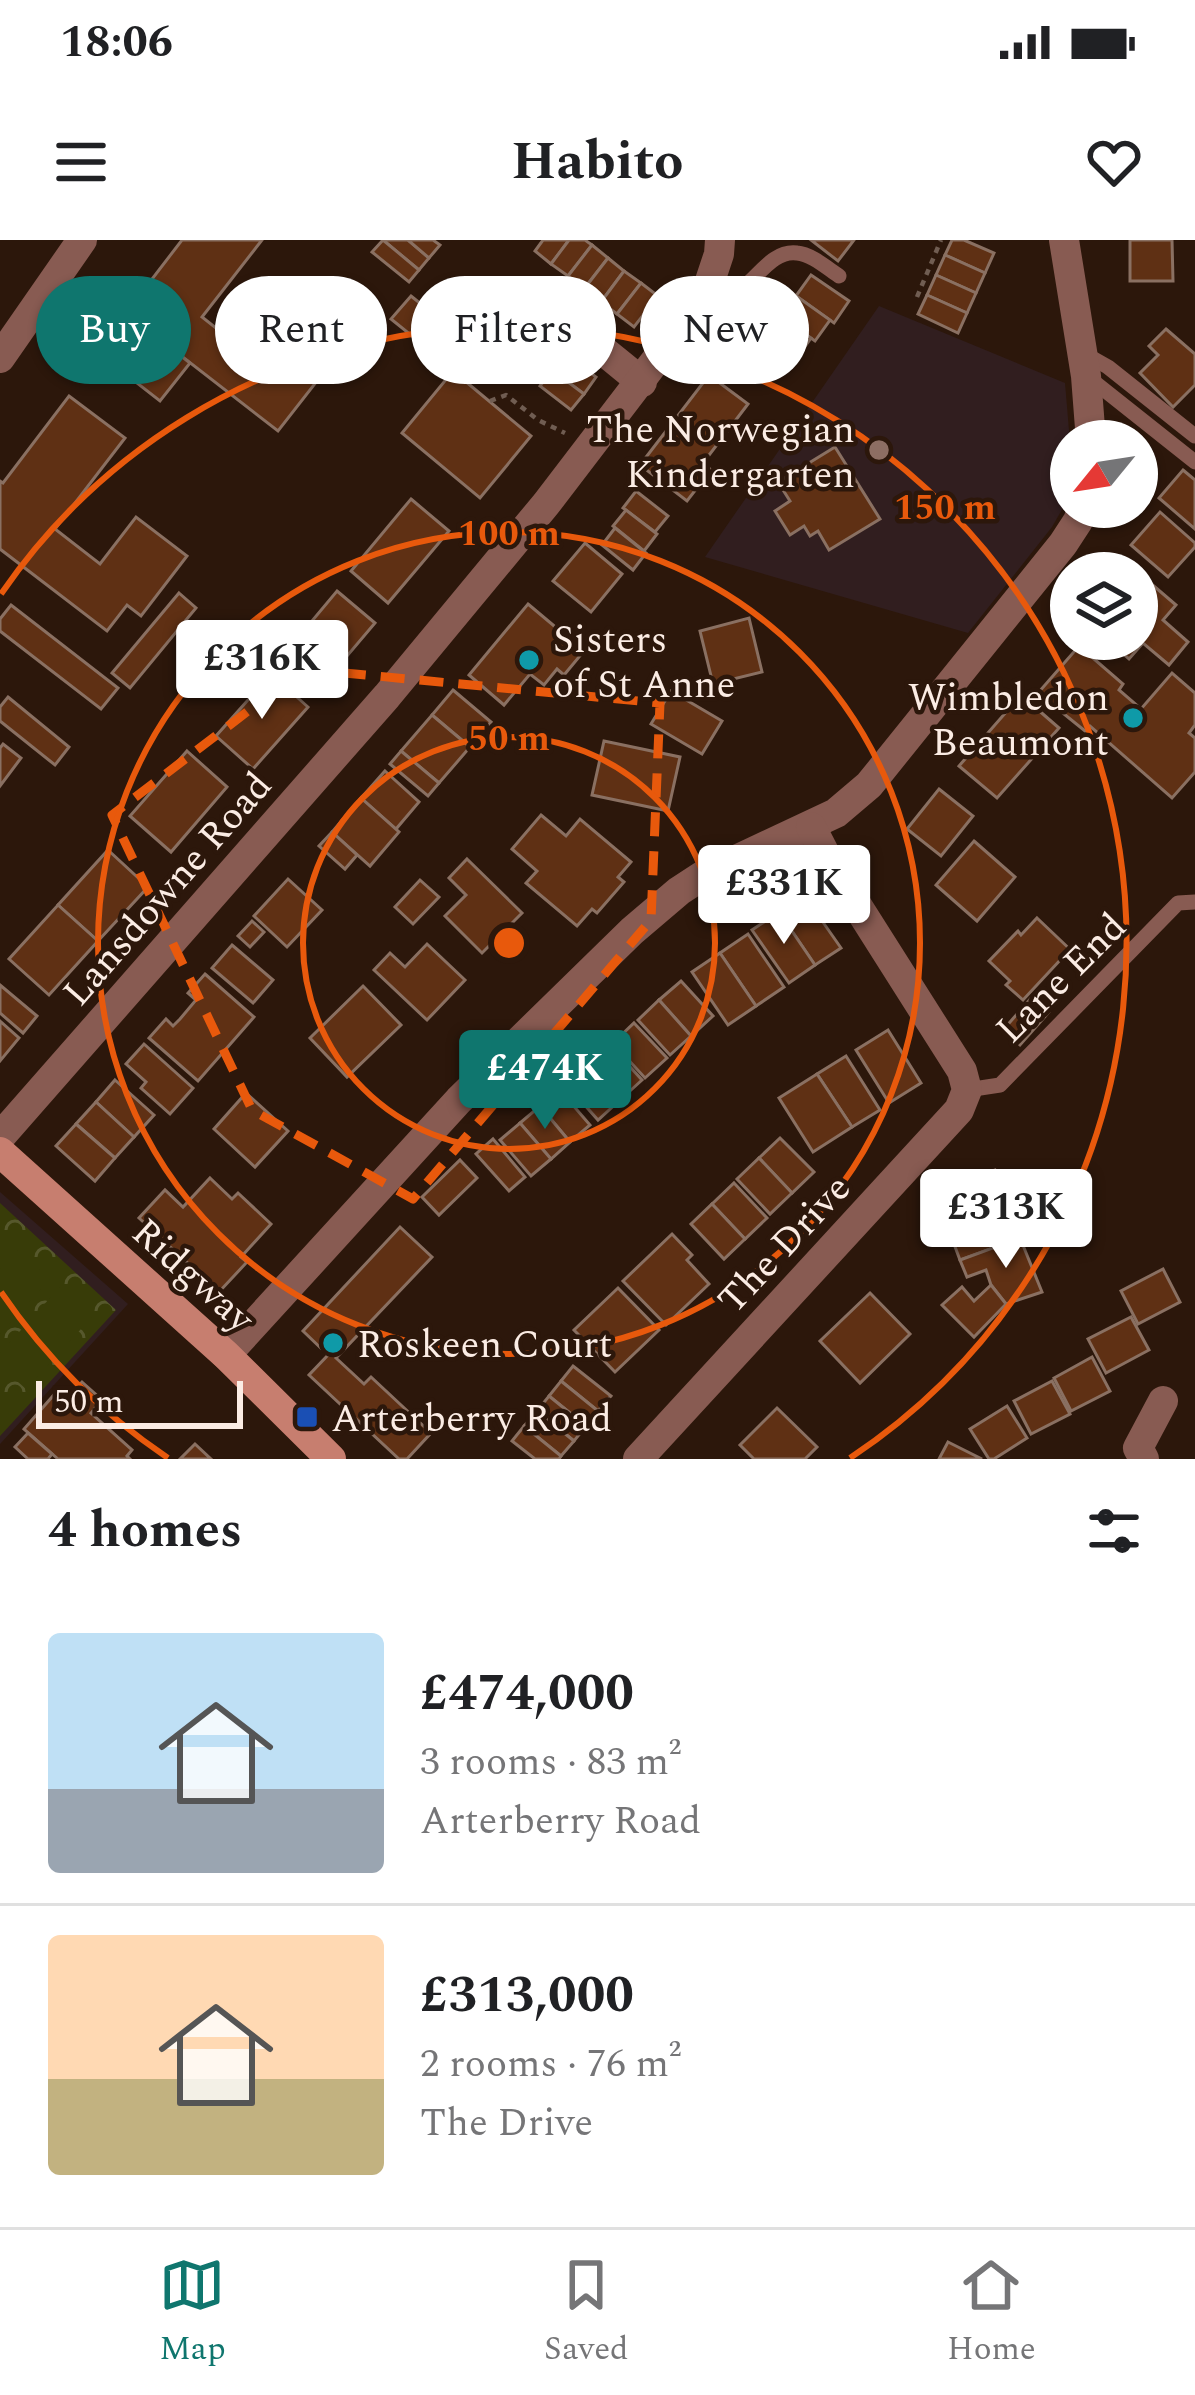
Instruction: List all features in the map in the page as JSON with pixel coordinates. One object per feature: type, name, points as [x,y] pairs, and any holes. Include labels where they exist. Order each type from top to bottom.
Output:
[{"type":"street","points":[[0,358],[82,240]]},
{"type":"street","points":[[712,276],[720,240]]},
{"type":"street","points":[[1064,240],[1089,420]]},
{"type":"street","points":[[616,362],[640,380]]},
{"type":"street","name":"Lansdowne Road","points":[[0,1136],[387,696],[640,384]]},
{"type":"street","points":[[226,1355],[459,1100],[632,931],[679,891],[836,814],[869,784],[1072,528]]},
{"type":"street","points":[[811,827],[962,1071],[967,1090]]},
{"type":"street","name":"The Drive","points":[[638,1459],[958,1110],[967,1090]]},
{"type":"street","name":"Ridgway","points":[[0,1152],[226,1355],[331,1459]]},
{"type":"street","points":[[1133,1455],[1162,1400]]},
{"type":"lane","points":[[755,276],[790,252],[802,253],[839,276]]},
{"type":"lane","points":[[1084,364],[1108,367],[1195,436]]},
{"type":"lane","points":[[1084,364],[1195,462]]},
{"type":"lane","name":"Lane End","points":[[967,1090],[1000,1085],[1178,903],[1195,902]]},
{"type":"path","points":[[917,297],[941,240]]},
{"type":"path","points":[[490,401],[506,395],[589,451]]},
{"type":"highlighted area","points":[[303,669],[660,703],[651,920],[413,1199],[252,1110],[112,815]]},
{"type":"shaded area","points":[[879,306],[1065,383],[1068,420],[1050,420],[1051,528],[968,633],[705,557]]},
{"type":"shaded area","points":[[0,1192],[128,1304],[0,1444]]},
{"type":"green space","points":[[0,1203],[116,1310],[0,1436]]},
{"type":"green space","points":[[18,1250],[50,1279],[0,1334],[0,1269]]},
{"type":"green space","points":[[60,1287],[92,1317],[26,1389],[0,1366],[0,1353]]},
{"type":"building","points":[[182,240],[262,240],[234,276],[215,276],[215,300],[202,317],[215,327],[215,382],[191,363],[191,276],[154,276]]},
{"type":"building","points":[[383,240],[408,240],[429,258],[419,270]]},
{"type":"building","points":[[383,240],[419,270],[409,282],[372,252]]},
{"type":"building","points":[[408,240],[433,240],[440,245],[429,258]]},
{"type":"building","points":[[543,240],[569,240],[551,264],[535,251]]},
{"type":"building","points":[[569,240],[592,245],[568,276],[551,264]]},
{"type":"building","points":[[811,240],[854,240],[838,261]]},
{"type":"building","points":[[952,240],[994,253],[985,273],[945,255]]},
{"type":"building","points":[[1130,240],[1172,240],[1173,281],[1130,281]]},
{"type":"building","points":[[592,245],[608,258],[594,276],[568,276]]},
{"type":"building","points":[[945,255],[985,273],[976,293],[936,275]]},
{"type":"building","points":[[608,258],[624,271],[616,282],[616,276],[594,276]]},
{"type":"building","points":[[624,271],[640,282],[617,314],[616,313],[616,282]]},
{"type":"building","points":[[936,275],[976,293],[967,313],[927,295]]},
{"type":"building","points":[[809,278],[849,301],[834,323],[809,305]]},
{"type":"building","points":[[640,284],[640,319],[634,327],[617,314]]},
{"type":"building","points":[[927,295],[967,313],[958,333],[918,314]]},
{"type":"building","points":[[411,296],[411,335],[391,319]]},
{"type":"building","points":[[809,305],[830,320],[815,341],[809,337]]},
{"type":"building","points":[[1166,329],[1195,354],[1195,385],[1173,407],[1140,373],[1158,355],[1149,346]]},
{"type":"building","points":[[138,384],[173,384],[160,401]]},
{"type":"building","points":[[217,384],[315,384],[278,431]]},
{"type":"building","points":[[442,384],[469,384],[531,436],[480,498],[402,433]]},
{"type":"building","points":[[571,384],[591,384],[584,394]]},
{"type":"building","points":[[571,384],[584,394],[571,410],[540,386]]},
{"type":"building","points":[[702,384],[721,384],[748,404],[703,463],[711,470],[687,501],[640,465]]},
{"type":"building","points":[[69,396],[125,438],[55,529],[100,564],[136,517],[187,556],[141,616],[127,605],[107,631],[0,549],[0,481]]},
{"type":"building","points":[[835,447],[880,519],[829,550],[818,531],[810,536],[804,526],[790,535],[775,511],[790,501],[778,482]]},
{"type":"building","points":[[1183,470],[1195,480],[1195,529],[1159,498]]},
{"type":"building","points":[[636,491],[668,516],[655,532],[623,508]]},
{"type":"building","points":[[411,499],[449,531],[388,603],[351,571]]},
{"type":"building","points":[[626,510],[657,534],[644,551],[613,526]]},
{"type":"building","points":[[1158,514],[1195,543],[1168,577],[1158,568],[1158,552],[1139,552],[1131,545],[1146,528],[1158,528]]},
{"type":"building","points":[[615,528],[646,553],[633,570],[602,545]]},
{"type":"building","points":[[585,543],[622,574],[591,612],[553,581]]},
{"type":"building","points":[[1158,590],[1176,605],[1163,620],[1188,642],[1169,665],[1158,656]]},
{"type":"building","points":[[337,591],[375,623],[314,695],[276,664]]},
{"type":"building","points":[[179,593],[196,608],[130,688],[112,673]]},
{"type":"building","name":"Sisters of St Anne","points":[[528,604],[584,651],[564,675],[557,669],[544,685],[530,674],[504,705],[469,675]]},
{"type":"building","points":[[11,605],[118,688],[101,709],[0,631],[0,619]]},
{"type":"building","points":[[749,618],[762,672],[713,684],[700,631]]},
{"type":"building","name":"Wimbledon Beaumont","points":[[1067,660],[1095,660],[1123,684],[1119,690],[1141,709],[1172,673],[1195,693],[1195,725],[1189,733],[1195,738],[1195,772],[1172,798],[1090,726],[1085,731],[1038,693]]},
{"type":"building","points":[[271,674],[308,707],[253,769],[216,736]]},
{"type":"building","points":[[453,690],[491,722],[470,747],[432,715]]},
{"type":"building","points":[[671,691],[722,721],[702,754],[651,724]]},
{"type":"building","name":"Wimbledon Beaumont","points":[[1021,695],[1059,728],[997,798],[959,766]]},
{"type":"building","points":[[8,697],[69,747],[55,765],[0,721],[0,707]]},
{"type":"building","points":[[432,715],[470,747],[439,783],[401,751]]},
{"type":"building","points":[[604,741],[680,757],[668,811],[592,795]]},
{"type":"building","points":[[3,744],[21,758],[0,786],[0,748]]},
{"type":"building","points":[[187,751],[227,787],[171,852],[130,816]]},
{"type":"building","points":[[401,751],[439,783],[428,796],[390,764]]},
{"type":"building","points":[[385,771],[419,802],[396,829],[361,798]]},
{"type":"building","points":[[939,789],[973,816],[941,856],[907,829]]},
{"type":"building","points":[[361,798],[399,832],[370,866],[332,832]]},
{"type":"building","points":[[541,815],[566,836],[580,819],[631,862],[618,877],[624,882],[597,913],[592,909],[577,926],[526,883],[537,871],[512,849]]},
{"type":"building","points":[[332,832],[357,855],[345,869],[319,846]]},
{"type":"building","points":[[974,841],[1015,877],[977,921],[936,885]]},
{"type":"building","points":[[108,850],[148,887],[98,941],[58,905]]},
{"type":"building","points":[[467,859],[522,913],[482,953],[445,916],[466,895],[449,878]]},
{"type":"building","points":[[288,879],[322,910],[287,947],[254,916]]},
{"type":"building","points":[[420,880],[439,897],[413,924],[395,907]]},
{"type":"building","points":[[804,895],[841,948],[815,965],[779,912]]},
{"type":"building","points":[[58,905],[98,941],[49,995],[9,959]]},
{"type":"building","points":[[779,912],[815,965],[789,983],[752,930]]},
{"type":"building","points":[[1037,918],[1077,956],[1071,963],[1063,957],[1023,1000],[989,961]]},
{"type":"building","points":[[252,921],[264,932],[250,947],[238,936]]},
{"type":"building","points":[[748,934],[784,987],[756,1006],[720,953]]},
{"type":"building","points":[[427,944],[465,980],[427,1020],[374,970],[390,953],[405,967]]},
{"type":"building","points":[[232,945],[273,980],[253,1003],[212,968]]},
{"type":"building","points":[[720,953],[756,1006],[728,1025],[692,972]]},
{"type":"building","points":[[205,974],[254,1017],[198,1081],[149,1038],[166,1019],[173,1026],[180,1019],[196,1000],[188,993]]},
{"type":"building","points":[[681,981],[713,1016],[691,1036],[659,1000]]},
{"type":"building","points":[[0,985],[37,1016],[23,1033],[0,1013]]},
{"type":"building","points":[[363,986],[401,1025],[347,1077],[310,1038]]},
{"type":"building","points":[[1032,997],[1049,1012],[1020,1045],[1003,1030]]},
{"type":"building","points":[[659,1000],[691,1036],[670,1055],[638,1020]]},
{"type":"building","points":[[0,1021],[19,1038],[0,1061]]},
{"type":"building","points":[[634,1023],[667,1058],[645,1078],[613,1043]]},
{"type":"building","points":[[888,1030],[921,1083],[889,1103],[856,1050]]},
{"type":"building","points":[[144,1044],[193,1088],[170,1114],[141,1088],[146,1082],[126,1064]]},
{"type":"building","points":[[610,1045],[642,1080],[620,1100],[588,1065]]},
{"type":"building","points":[[846,1056],[880,1110],[852,1127],[817,1074]]},
{"type":"building","points":[[588,1065],[620,1100],[598,1120],[567,1085]]},
{"type":"building","points":[[817,1074],[852,1127],[813,1152],[779,1098]]},
{"type":"building","points":[[115,1080],[154,1115],[134,1137],[96,1102]]},
{"type":"building","points":[[559,1089],[590,1125],[570,1142],[540,1106]]},
{"type":"building","points":[[246,1093],[288,1131],[255,1167],[214,1129]]},
{"type":"building","points":[[96,1102],[134,1137],[115,1158],[76,1124]]},
{"type":"building","points":[[540,1106],[570,1142],[551,1159],[520,1123]]},
{"type":"building","points":[[520,1123],[551,1159],[531,1176],[500,1140]]},
{"type":"building","points":[[76,1124],[115,1158],[95,1181],[56,1146]]},
{"type":"building","points":[[780,1138],[814,1172],[792,1193],[759,1158]]},
{"type":"building","points":[[493,1139],[525,1177],[509,1191],[476,1154]]},
{"type":"building","points":[[759,1158],[792,1193],[770,1214],[737,1179]]},
{"type":"building","points":[[460,1160],[477,1178],[439,1215],[422,1197]]},
{"type":"building","points":[[995,1170],[1008,1206],[948,1228],[939,1204],[957,1198],[953,1186]]},
{"type":"building","points":[[210,1178],[232,1199],[238,1193],[271,1224],[241,1257],[247,1262],[219,1292],[139,1218],[165,1190],[183,1207]]},
{"type":"building","points":[[734,1183],[767,1218],[745,1239],[712,1204]]},
{"type":"building","points":[[712,1204],[745,1239],[724,1259],[691,1224]]},
{"type":"building","points":[[1008,1206],[1020,1238],[960,1260],[948,1228]]},
{"type":"building","name":"Roskeen Court","points":[[400,1227],[432,1257],[336,1358],[364,1384],[371,1377],[431,1433],[407,1459],[399,1459],[309,1375],[328,1355],[303,1331]]},
{"type":"building","points":[[672,1234],[709,1284],[666,1325],[623,1281]]},
{"type":"building","points":[[1020,1238],[1042,1292],[1006,1304],[986,1270],[967,1277],[960,1260]]},
{"type":"building","points":[[1163,1269],[1180,1302],[1138,1324],[1121,1291]]},
{"type":"building","points":[[991,1285],[1006,1304],[974,1337],[942,1305],[962,1287],[974,1301]]},
{"type":"building","points":[[618,1288],[659,1330],[615,1372],[574,1330]]},
{"type":"building","points":[[870,1293],[910,1334],[860,1383],[820,1341]]},
{"type":"building","points":[[1131,1317],[1149,1350],[1106,1373],[1088,1339]]},
{"type":"building","points":[[1092,1357],[1110,1391],[1071,1411],[1054,1378]]},
{"type":"building","points":[[573,1366],[611,1396],[598,1411],[561,1381]]},
{"type":"building","points":[[561,1381],[598,1411],[586,1426],[549,1396]]},
{"type":"building","points":[[1052,1381],[1070,1414],[1031,1434],[1014,1401]]},
{"type":"building","points":[[82,1382],[102,1400],[91,1413],[132,1450],[130,1459],[58,1459],[24,1429],[59,1389],[68,1397]]},
{"type":"building","points":[[549,1396],[586,1426],[574,1441],[537,1411]]},
{"type":"building","points":[[1007,1406],[1027,1438],[989,1459],[970,1429]]},
{"type":"building","points":[[777,1408],[817,1447],[805,1459],[754,1459],[740,1445]]},
{"type":"building","points":[[537,1411],[574,1441],[561,1456],[524,1426]]},
{"type":"building","points":[[524,1426],[559,1459],[535,1459],[512,1441]]},
{"type":"building","points":[[28,1433],[52,1454],[48,1459],[28,1459],[15,1447]]},
{"type":"building","points":[[948,1442],[982,1459],[939,1459]]},
{"type":"building","points":[[195,1444],[211,1459],[180,1459]]},
{"type":"place","name":"The Norwegian Kindergarten","points":[[879,450]]},
{"type":"place","name":"Sisters of St Anne","points":[[529,660]]},
{"type":"place","name":"Wimbledon Beaumont","points":[[1133,718]]},
{"type":"place","name":"Roskeen Court","points":[[333,1343]]},
{"type":"place","name":"Arterberry Road","points":[[307,1417]]}]
